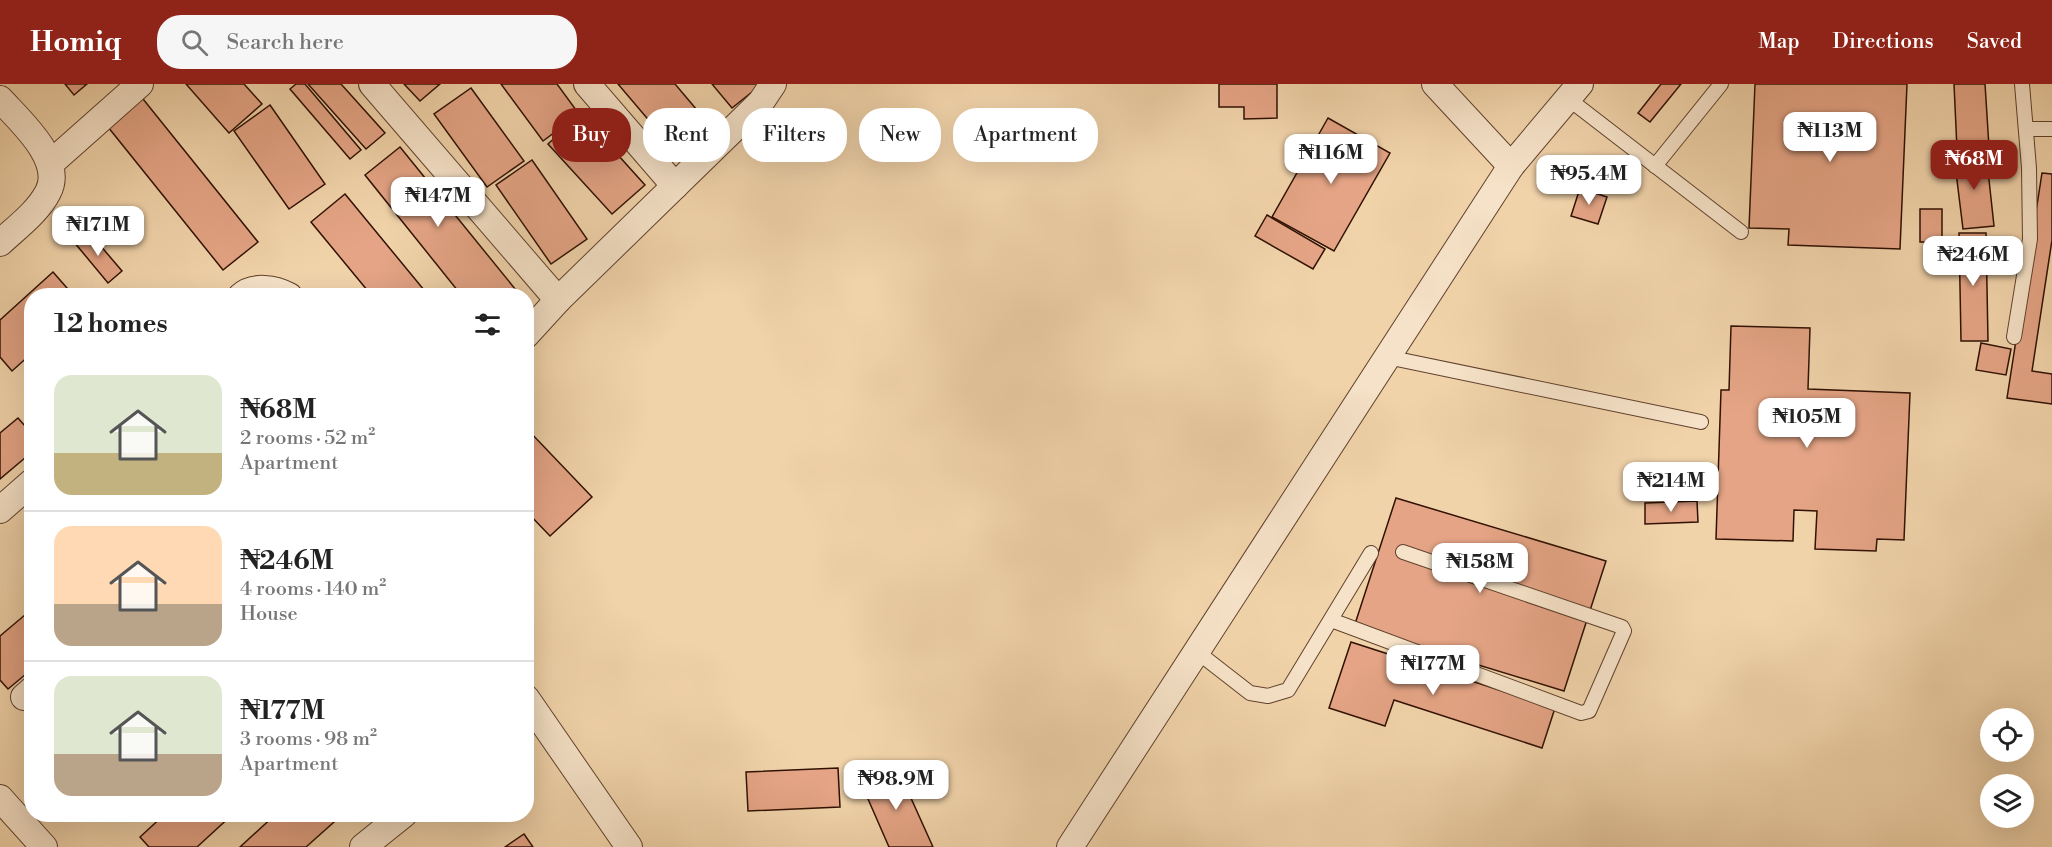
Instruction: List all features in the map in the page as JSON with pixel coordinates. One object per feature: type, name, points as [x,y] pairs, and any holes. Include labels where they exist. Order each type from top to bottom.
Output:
[{"type":"street","points":[[51,163],[140,84]]},
{"type":"street","points":[[372,84],[558,300]]},
{"type":"street","points":[[588,84],[675,186]]},
{"type":"street","points":[[534,326],[558,300],[761,102],[773,84]]},
{"type":"street","points":[[1435,84],[1510,166]]},
{"type":"street","points":[[1070,847],[1510,166],[1573,91]]},
{"type":"street","points":[[0,99],[32,133],[51,163],[50,191],[0,243]]},
{"type":"street","points":[[0,510],[24,489]]},
{"type":"street","points":[[534,716],[629,847]]},
{"type":"street","points":[[0,798],[44,847]]},
{"type":"street","points":[[363,847],[394,822]]},
{"type":"lane","points":[[1655,166],[1721,84]]},
{"type":"lane","points":[[2014,337],[2030,239],[2022,84]]},
{"type":"lane","points":[[1573,91],[1655,166],[1741,232]]},
{"type":"lane","points":[[2026,129],[2052,129]]},
{"type":"lane","points":[[1388,357],[1701,422]]},
{"type":"lane","points":[[1330,620],[1581,713],[1588,711],[1624,631],[1622,627],[1403,552]]},
{"type":"lane","points":[[1196,651],[1250,693],[1268,696],[1288,690],[1371,553]]},
{"type":"building","points":[[65,84],[87,84],[74,95]]},
{"type":"building","points":[[186,84],[244,84],[262,104],[229,133]]},
{"type":"building","points":[[296,84],[305,84],[361,150],[350,159],[290,89]]},
{"type":"building","points":[[308,84],[341,84],[385,133],[366,149]]},
{"type":"building","points":[[404,84],[440,84],[420,101]]},
{"type":"building","points":[[501,84],[557,84],[575,108],[552,108],[552,134],[543,141]]},
{"type":"building","points":[[618,84],[675,84],[695,108],[643,108],[643,113]]},
{"type":"building","points":[[712,84],[762,84],[732,108]]},
{"type":"building","points":[[1219,84],[1277,84],[1277,118],[1244,119],[1244,107],[1219,107]]},
{"type":"building","points":[[1661,84],[1681,84],[1650,122],[1638,113]]},
{"type":"building","points":[[1755,84],[1907,84],[1900,249],[1788,245],[1789,229],[1749,228]]},
{"type":"building","points":[[1954,84],[1985,84],[1989,147],[1957,149]]},
{"type":"building","points":[[471,88],[524,161],[487,187],[434,114]]},
{"type":"building","points":[[139,94],[258,242],[223,270],[104,122]]},
{"type":"building","points":[[270,105],[325,184],[289,209],[234,131]]},
{"type":"building","points":[[1328,118],[1390,153],[1334,251],[1272,217]]},
{"type":"building","points":[[400,147],[514,288],[456,288],[365,175]]},
{"type":"building","points":[[1986,152],[1994,226],[1963,229],[1954,156]]},
{"type":"building","points":[[532,160],[587,239],[551,264],[496,185]]},
{"type":"building","points":[[564,162],[624,162],[645,185],[612,214]]},
{"type":"building","points":[[2042,173],[2052,174],[2052,240],[2032,371],[2052,374],[2052,404],[2007,398]]},
{"type":"building","points":[[1580,188],[1607,197],[1598,224],[1571,216]]},
{"type":"building","points":[[345,194],[422,288],[365,288],[311,222]]},
{"type":"building","points":[[1920,209],[1942,209],[1942,242],[1920,242]]},
{"type":"building","points":[[1267,215],[1325,249],[1313,269],[1255,236]]},
{"type":"building","points":[[88,231],[122,271],[108,283],[74,242]]},
{"type":"building","points":[[1959,233],[1986,233],[1988,341],[1961,341]]},
{"type":"building","points":[[53,272],[67,288],[35,288]]},
{"type":"building","points":[[24,298],[24,360],[12,371],[0,357],[0,320]]},
{"type":"building","points":[[1731,326],[1810,328],[1808,389],[1910,393],[1904,540],[1877,539],[1876,551],[1815,549],[1817,511],[1794,510],[1793,541],[1716,539],[1721,390],[1729,390]]},
{"type":"building","points":[[1981,343],[2011,349],[2006,375],[1976,370]]},
{"type":"building","points":[[18,418],[24,425],[24,459],[0,479],[0,433]]},
{"type":"building","points":[[534,436],[592,497],[550,536],[534,519]]},
{"type":"building","points":[[1396,498],[1606,561],[1564,691],[1354,627]]},
{"type":"building","points":[[1697,501],[1698,522],[1645,524],[1645,503]]},
{"type":"building","points":[[24,616],[24,676],[8,689],[0,680],[0,636]]},
{"type":"building","points":[[1351,642],[1555,708],[1542,748],[1394,700],[1385,726],[1329,708]]},
{"type":"building","points":[[897,767],[933,847],[889,847],[861,783]]},
{"type":"building","points":[[838,768],[840,807],[748,811],[746,772]]},
{"type":"building","points":[[156,822],[224,822],[197,847],[149,847],[140,837]]},
{"type":"building","points":[[267,822],[334,822],[306,847],[240,847]]},
{"type":"building","points":[[524,834],[533,847],[505,847]]}]
